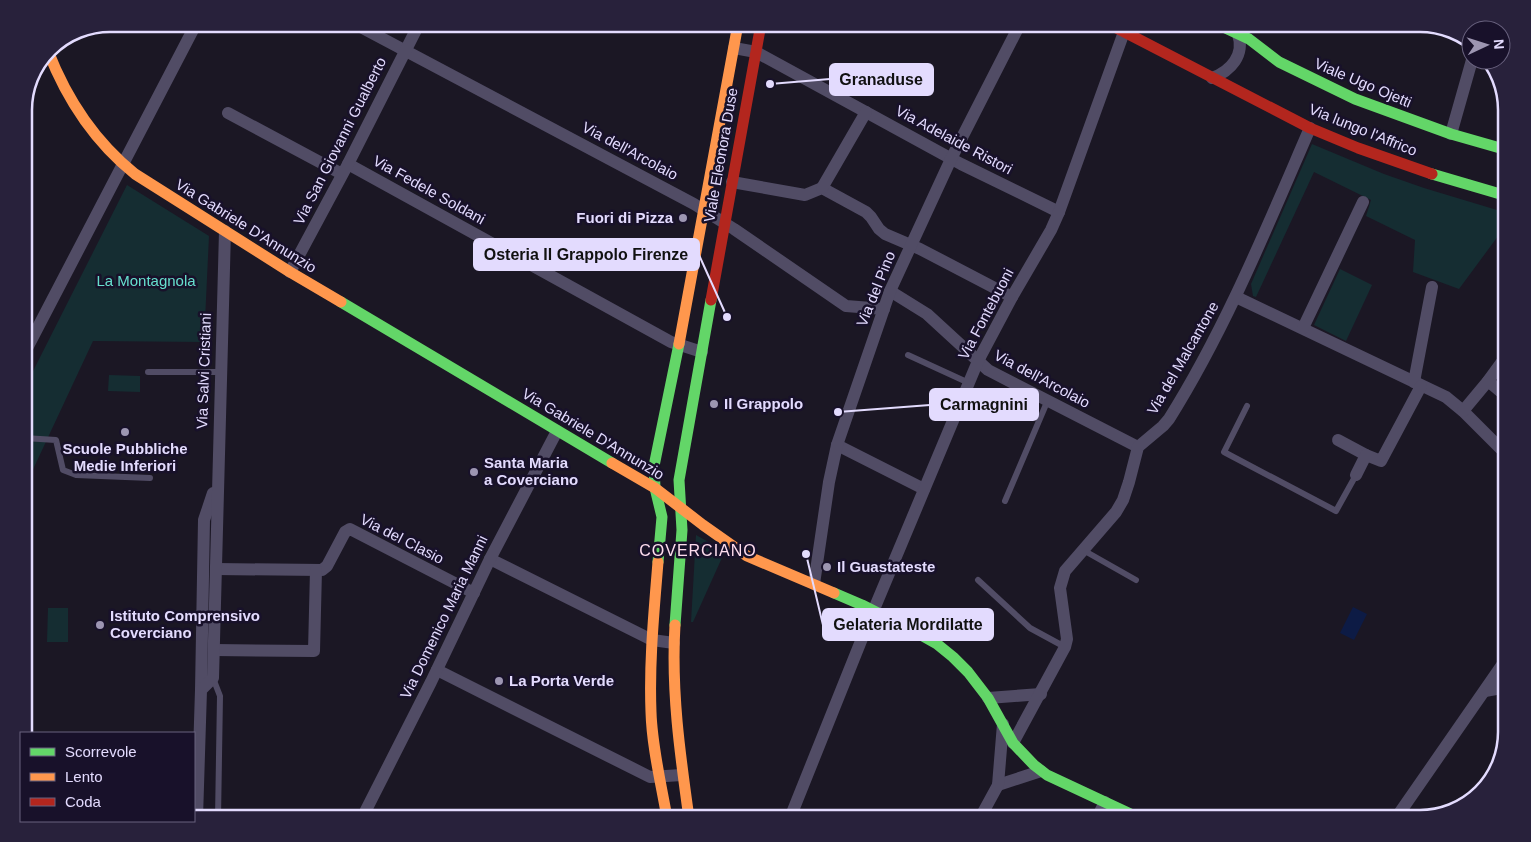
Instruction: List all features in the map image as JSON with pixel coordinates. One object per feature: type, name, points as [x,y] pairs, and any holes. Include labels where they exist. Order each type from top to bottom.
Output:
[{"type":"main road","name":"Viale Eleonora Duse","points":[[666,810],[653,738],[651,711],[652,640],[662,517],[655,488],[654,466],[679,346],[737,32]]},
{"type":"main road","name":"Viale Eleonora Duse","points":[[688,810],[676,722],[674,643],[682,530],[679,480],[760,32]]},
{"type":"main road","name":"Via lungo l'Affrico","points":[[1124,32],[1310,128],[1391,161],[1498,190]]},
{"type":"main road","name":"Viale Ugo Ojetti","points":[[1234,32],[1249,40],[1279,62],[1355,99],[1451,134],[1498,147]]},
{"type":"main road","name":"Via Gabriele D'Annunzio","points":[[52,60],[60,81],[78,112],[95,135],[122,165],[290,272],[655,488],[747,556],[874,611],[921,635],[947,652],[968,672],[988,698],[1014,743],[1027,759],[1041,771],[1122,810]]},
{"type":"street","points":[[33,337],[192,32]]},
{"type":"street","name":"Via dell'Arcolaio","points":[[371,32],[704,210],[846,306],[884,309]]},
{"type":"street","name":"Via San Giovanni Gualberto","points":[[290,272],[415,32]]},
{"type":"street","name":"Via del Pino","points":[[814,584],[829,482],[837,445],[890,290],[951,159],[1016,32]]},
{"type":"street","name":"Via Fontebuoni","points":[[793,810],[924,489],[978,362],[1012,297],[1051,230],[1059,212],[1124,32]]},
{"type":"street","points":[[1212,78],[1226,72],[1235,61],[1239,50],[1238,34]]},
{"type":"street","points":[[734,48],[756,52]]},
{"type":"street","name":"Via Adelaide Ristori","points":[[756,52],[951,159],[1059,212]]},
{"type":"street","points":[[1451,134],[1469,70]]},
{"type":"street","points":[[732,182],[805,195],[822,188],[866,112]]},
{"type":"street","name":"Via Fedele Soldani","points":[[228,113],[345,169],[679,346]]},
{"type":"street","name":"Via del Malcantone","points":[[1138,447],[1169,419],[1199,368],[1236,297],[1310,128]]},
{"type":"street","points":[[822,188],[866,212],[882,232],[1012,297]]},
{"type":"street","points":[[1303,328],[1363,202]]},
{"type":"street","name":"Via Salvi Cristiani","points":[[213,678],[225,231]]},
{"type":"street","points":[[1338,440],[1381,461],[1418,384],[1432,287]]},
{"type":"street","name":"Via dell'Arcolaio","points":[[890,290],[928,314],[988,370],[1138,447]]},
{"type":"street","points":[[1236,297],[1446,397],[1498,446]]},
{"type":"street","points":[[679,346],[702,352]]},
{"type":"street","points":[[1463,411],[1498,367]]},
{"type":"street","points":[[1488,381],[1498,389]]},
{"type":"street","name":"Via Domenico Maria Manni","points":[[366,810],[437,670],[490,559],[557,431]]},
{"type":"street","points":[[837,445],[924,489]]},
{"type":"street","points":[[1014,743],[1066,643],[1060,596],[1061,582],[1065,571],[1116,512],[1123,500],[1138,447]]},
{"type":"street","points":[[1356,475],[1366,454]]},
{"type":"street","name":"Via Salvi Cristiani","points":[[197,810],[204,520],[218,481]]},
{"type":"street","name":"Via del Clasio","points":[[316,570],[325,568],[345,532],[350,529],[474,593]]},
{"type":"street","points":[[490,559],[652,640],[674,643]]},
{"type":"street","points":[[214,650],[314,651],[316,570],[216,568]]},
{"type":"street","points":[[437,670],[650,777],[682,775]]},
{"type":"street","points":[[1402,810],[1498,672]]},
{"type":"street","points":[[201,690],[213,678]]},
{"type":"street","points":[[1485,691],[1498,690]]},
{"type":"street","points":[[988,698],[1041,694]]},
{"type":"street","points":[[984,810],[998,785],[1004,724]]},
{"type":"street","points":[[998,785],[1041,771]]},
{"type":"street","points":[[1101,810],[1105,802]]},
{"type":"lane","points":[[908,355],[969,384]]},
{"type":"lane","points":[[148,372],[220,372]]},
{"type":"lane","points":[[1005,501],[1048,402]]},
{"type":"lane","points":[[1247,406],[1224,452],[1336,511],[1356,475]]},
{"type":"lane","points":[[33,439],[56,440],[63,470],[76,475],[150,478]]},
{"type":"lane","points":[[1084,550],[1136,580]]},
{"type":"lane","points":[[978,580],[1030,628],[1066,643]]},
{"type":"lane","points":[[213,678],[220,696],[218,810]]},
{"type":"green space","points":[[1312,144],[1384,174],[1498,210],[1498,236],[1459,289],[1413,272],[1415,240],[1366,216],[1371,200],[1314,172],[1256,297],[1253,296],[1251,284]]},
{"type":"green space","name":"La Montagnola","points":[[127,185],[209,236],[204,342],[93,341],[33,469],[33,371]]},
{"type":"green space","points":[[1340,269],[1372,285],[1346,341],[1314,325]]},
{"type":"green space","points":[[109,375],[140,376],[140,392],[108,391]]},
{"type":"green space","points":[[696,535],[725,551],[693,622],[691,622]]},
{"type":"green space","points":[[48,608],[68,608],[68,642],[47,642]]},
{"type":"water","points":[[1353,607],[1367,614],[1354,640],[1340,633]]},
{"type":"traffic: fast","points":[[1234,32],[1249,39],[1279,62],[1355,99],[1451,134],[1498,147]]},
{"type":"traffic: fast","points":[[1432,174],[1498,193]]},
{"type":"traffic: fast","points":[[675,625],[682,530],[679,480],[711,300]]},
{"type":"traffic: fast","points":[[341,302],[612,463]]},
{"type":"traffic: fast","points":[[658,562],[662,517],[655,488],[654,466],[679,344]]},
{"type":"traffic: fast","points":[[834,593],[862,605],[937,644],[968,672],[988,698],[1013,743],[1034,765],[1047,775],[1122,810]]},
{"type":"traffic: slow","points":[[679,344],[737,32]]},
{"type":"traffic: slow","points":[[52,60],[83,119],[107,148],[135,174],[341,302]]},
{"type":"traffic: slow","points":[[612,463],[655,488],[747,556],[834,593]]},
{"type":"traffic: slow","points":[[658,562],[651,656],[651,712],[655,752],[666,810]]},
{"type":"traffic: slow","points":[[675,625],[675,698],[688,810]]},
{"type":"traffic: jam","points":[[711,300],[760,32]]},
{"type":"traffic: jam","points":[[1124,32],[1310,128],[1358,148],[1432,174]]},
{"type":"place","name":"Granaduse","points":[[770,84]]},
{"type":"place","name":"Fuori di Pizza","points":[[683,218]]},
{"type":"place","name":"Osteria Il Grappolo Firenze","points":[[727,317]]},
{"type":"place","name":"Il Grappolo","points":[[714,404]]},
{"type":"place","name":"Carmagnini","points":[[838,412]]},
{"type":"place","name":"Scuole Pubbliche Medie Inferiori","points":[[125,432]]},
{"type":"place","name":"Santa Maria a Coverciano","points":[[474,472]]},
{"type":"place","name":"Gelateria Mordilatte","points":[[806,554]]},
{"type":"place","name":"Il Guastateste","points":[[827,567]]},
{"type":"place","name":"Istituto Comprensivo Coverciano","points":[[100,625]]},
{"type":"place","name":"La Porta Verde","points":[[499,681]]},
{"type":"district","name":"COVERCIANO","points":[[698,550]]}]
